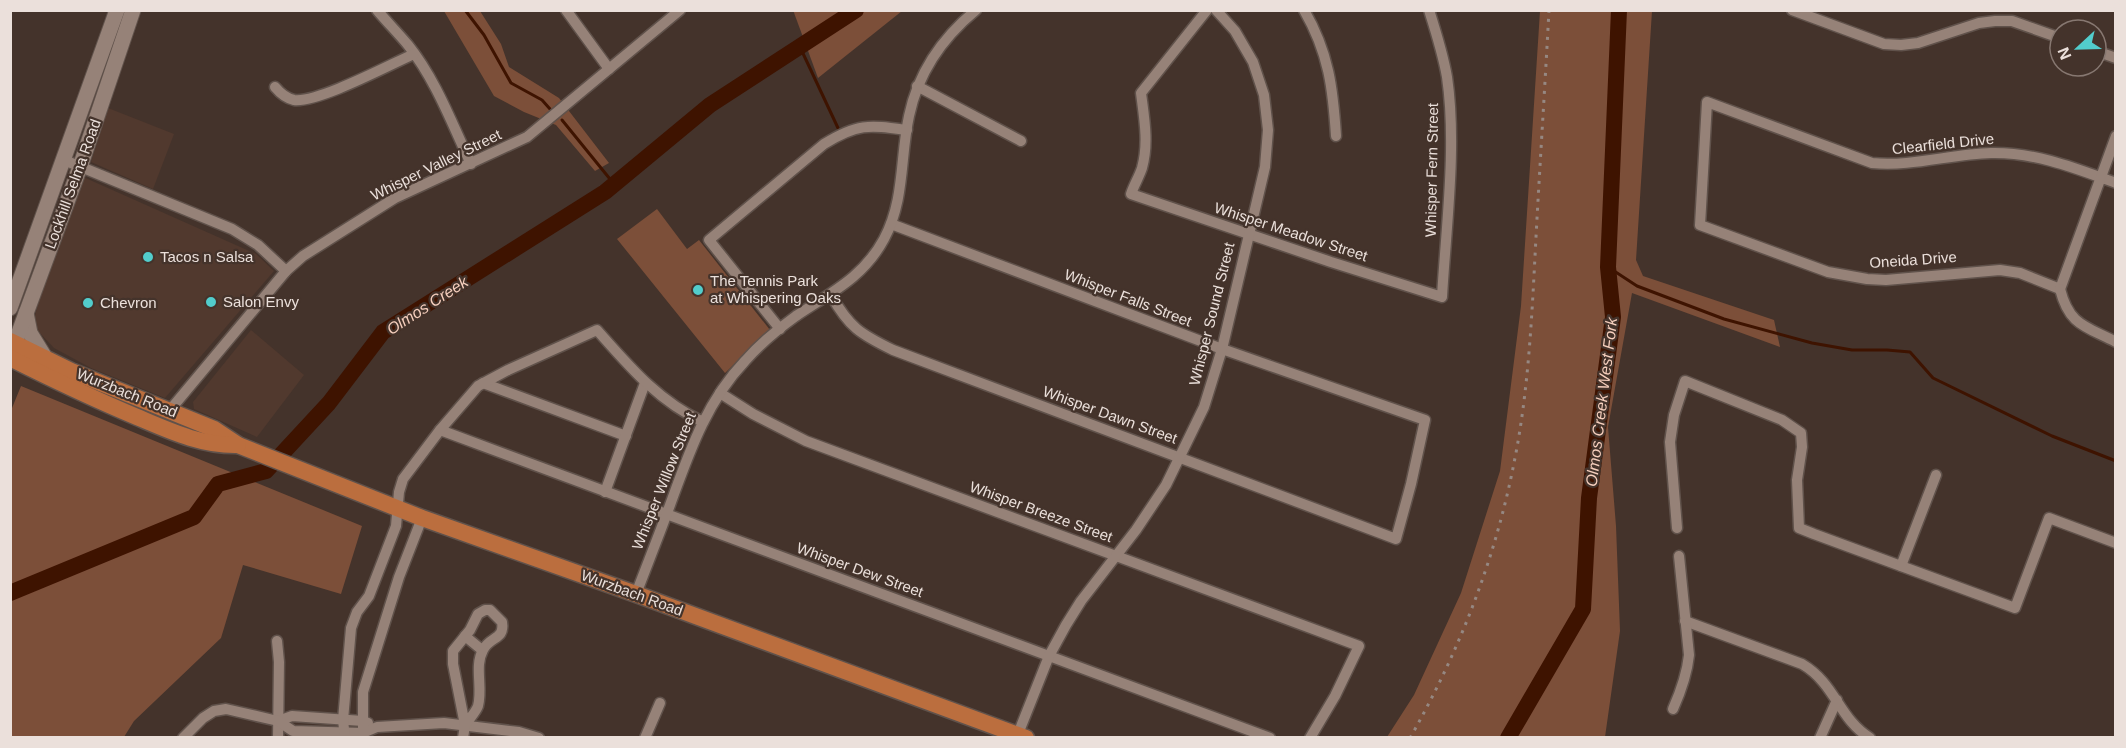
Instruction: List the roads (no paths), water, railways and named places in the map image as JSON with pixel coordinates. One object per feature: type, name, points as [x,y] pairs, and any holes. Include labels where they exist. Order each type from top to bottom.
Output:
[{"type":"main road","name":"Lockhill Selma Road","points":[[12,302],[117,10]]},
{"type":"main road","name":"Lockhill Selma Road","points":[[12,350],[80,167],[133,10]]},
{"type":"main road","points":[[42,220],[57,227]]},
{"type":"main road","points":[[26,313],[30,333],[46,359]]},
{"type":"main road","name":"Wurzbach Road","points":[[12,350],[111,406],[178,435],[217,446],[238,445]]},
{"type":"main road","name":"Wurzbach Road","points":[[12,350],[46,359],[214,429],[238,445],[422,518],[1022,736]]},
{"type":"main road","points":[[111,406],[126,402],[162,416],[170,410],[174,419],[199,431],[217,446]]},
{"type":"street","points":[[377,10],[414,54],[436,89],[471,164]]},
{"type":"street","points":[[566,10],[609,69]]},
{"type":"street","name":"Whisper Valley Street","points":[[170,410],[286,271],[303,256],[395,198],[527,137],[680,10]]},
{"type":"street","name":"Whisper Willow Street","points":[[636,594],[702,422],[720,393],[746,360],[767,339],[854,278],[883,240],[891,224],[900,193],[909,117],[917,86],[930,62],[950,34],[976,10]]},
{"type":"street","name":"Whisper Meadow Street","points":[[1207,10],[1141,93],[1146,126],[1145,145],[1142,168],[1131,194],[1247,235],[1442,297]]},
{"type":"street","name":"Whisper Sound Street","points":[[1022,736],[1049,656],[1081,601],[1117,556],[1166,485],[1178,456],[1204,407],[1222,349],[1247,235],[1265,167],[1268,139],[1264,95],[1253,62],[1235,31],[1216,10]]},
{"type":"street","points":[[1304,10],[1320,44],[1334,92],[1335,136]]},
{"type":"street","name":"Whisper Fern Street","points":[[1428,10],[1439,42],[1450,110],[1442,297]]},
{"type":"street","points":[[1792,10],[1884,44],[1918,43],[1979,23],[1995,21],[2012,21],[2048,34]]},
{"type":"street","points":[[275,87],[283,96],[294,100],[322,96],[414,54]]},
{"type":"street","points":[[91,84],[107,90]]},
{"type":"street","points":[[917,86],[1021,141]]},
{"type":"street","name":"Clearfield Drive","points":[[1701,225],[1707,102],[1872,163],[1888,165],[1972,154],[2008,153],[2052,161],[2115,183]]},
{"type":"street","points":[[780,329],[709,240],[824,144],[839,135],[861,126],[907,130]]},
{"type":"street","points":[[2115,136],[2060,289],[2064,305],[2073,319],[2115,342]]},
{"type":"street","points":[[64,160],[232,229],[258,245],[286,271]]},
{"type":"street","name":"Whisper Falls Street","points":[[891,224],[1222,349],[1425,420],[1396,539]]},
{"type":"street","name":"Oneida Drive","points":[[1701,225],[1828,272],[1847,276],[1886,280],[2000,270],[2031,277],[2060,289]]},
{"type":"street","name":"Whisper Dawn Street","points":[[831,295],[840,312],[857,331],[892,350],[1396,539]]},
{"type":"street","points":[[345,735],[343,720],[351,628],[357,612],[369,597],[396,526],[397,508],[404,479],[466,398],[483,383],[597,330],[645,382],[670,404],[702,422]]},
{"type":"street","points":[[1677,528],[1670,442],[1674,415],[1685,381],[1782,420],[1802,433],[1797,480],[1799,528],[2015,608],[2049,518],[2115,543]]},
{"type":"street","points":[[605,492],[645,382]]},
{"type":"street","points":[[483,383],[626,436]]},
{"type":"street","name":"Whisper Breeze Street","points":[[720,393],[771,424],[806,441],[1359,646],[1335,696],[1310,738]]},
{"type":"street","name":"Whisper Dew Street","points":[[440,430],[1270,738]]},
{"type":"street","points":[[1902,566],[1935,475]]},
{"type":"street","points":[[363,735],[363,692],[404,565],[422,518]]},
{"type":"street","points":[[1673,708],[1688,669],[1689,655],[1679,556]]},
{"type":"street","points":[[384,558],[404,565]]},
{"type":"street","points":[[463,738],[465,724],[453,664],[453,651],[478,614],[490,610],[502,622],[502,633],[482,650],[481,693],[478,708],[465,724]]},
{"type":"street","points":[[1685,621],[1802,664],[1823,680],[1848,718],[1870,738]]},
{"type":"street","points":[[465,636],[482,650]]},
{"type":"street","points":[[277,641],[278,738]]},
{"type":"street","points":[[1820,738],[1837,700]]},
{"type":"street","points":[[645,738],[660,703]]},
{"type":"street","points":[[183,738],[203,718],[214,711],[226,709],[278,721],[293,731],[363,735],[376,727]]},
{"type":"street","points":[[278,721],[292,716],[363,721],[376,727],[465,724],[519,732],[538,738]]},
{"type":"street","points":[[316,719],[316,733]]},
{"type":"waterway","points":[[465,10],[484,35],[511,83],[542,100],[550,109]]},
{"type":"waterway","name":"Olmos Creek","points":[[10,593],[194,517],[218,484],[266,471],[329,403],[383,332],[605,192],[710,105],[856,10]]},
{"type":"waterway","name":"Olmos Creek West Fork","points":[[1508,738],[1583,609],[1589,498],[1613,317],[1608,267],[1619,10]]},
{"type":"waterway","points":[[800,47],[838,128]]},
{"type":"waterway","points":[[562,120],[614,184]]},
{"type":"waterway","points":[[1608,267],[1637,286],[1724,319],[1812,343],[1852,350],[1910,352],[1933,378],[2052,436],[2116,461]]},
{"type":"railway","points":[[1410,738],[1444,672],[1473,605],[1497,535],[1514,463],[1529,351],[1549,10]]},
{"type":"place","name":"Tacos n Salsa","points":[[148,257]]},
{"type":"place","name":"The Tennis Park at Whispering Oaks","points":[[698,290]]},
{"type":"place","name":"Salon Envy","points":[[211,302]]},
{"type":"place","name":"Chevron","points":[[88,303]]}]
